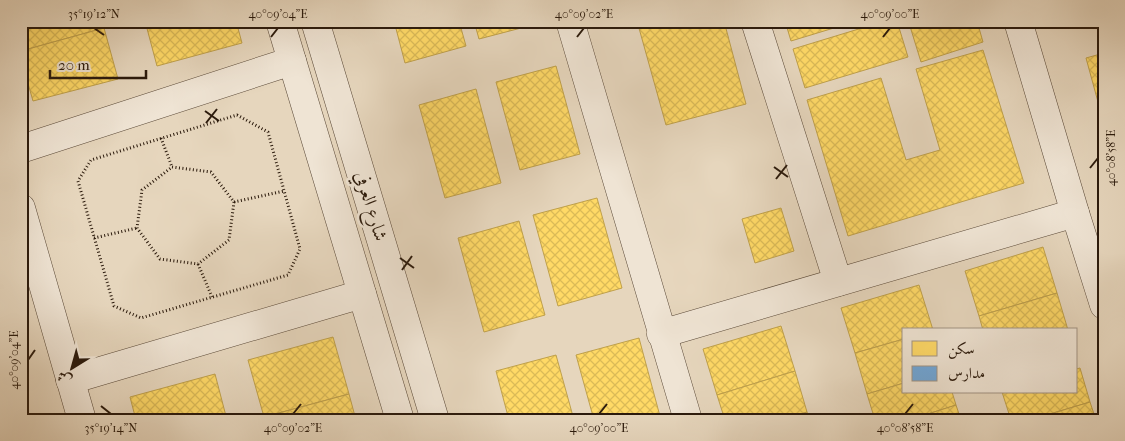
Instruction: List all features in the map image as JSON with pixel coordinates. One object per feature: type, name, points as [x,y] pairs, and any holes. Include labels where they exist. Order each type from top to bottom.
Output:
[{"type":"street","name":"شارع العرفي","points":[[280,21],[400,420]]},
{"type":"street","name":"شارع العرفي","points":[[315,21],[435,420]]},
{"type":"street","points":[[570,21],[661,334],[688,420]]},
{"type":"street","points":[[755,21],[838,282]]},
{"type":"street","points":[[1018,21],[1074,213],[1104,305]]},
{"type":"street","points":[[21,149],[292,61]]},
{"type":"street","points":[[21,208],[82,420]]},
{"type":"street","points":[[661,334],[1074,213]]},
{"type":"street","points":[[70,380],[362,294]]},
{"type":"path","points":[[237,115],[268,132],[284,191],[300,249],[288,275],[141,318],[114,306],[78,182],[91,160],[237,115]]},
{"type":"path","points":[[161,138],[172,167]]},
{"type":"path","points":[[172,167],[211,172],[234,202],[229,240],[198,264],[160,259],[137,228],[142,190],[172,167]]},
{"type":"path","points":[[234,202],[284,191]]},
{"type":"path","points":[[94,238],[137,228]]},
{"type":"path","points":[[198,264],[212,297]]},
{"type":"building: سكن","points":[[21,21],[102,21],[104,28],[21,51]]},
{"type":"building: سكن","points":[[145,21],[236,21],[242,43],[157,66]]},
{"type":"building: سكن","points":[[394,21],[459,21],[466,46],[405,63]]},
{"type":"building: سكن","points":[[474,21],[544,21],[544,22],[479,39]]},
{"type":"building: سكن","points":[[637,21],[724,21],[746,104],[666,125]]},
{"type":"building: سكن","points":[[785,21],[857,21],[791,41]]},
{"type":"building: سكن","points":[[885,21],[897,21],[908,57],[805,88],[793,49]]},
{"type":"building: سكن","points":[[916,21],[977,21],[983,42],[921,62],[909,23]]},
{"type":"building: سكن","points":[[104,28],[118,79],[33,101],[21,59],[21,51]]},
{"type":"building: سكن","points":[[983,50],[1024,183],[848,236],[807,100],[881,78],[906,160],[940,150],[916,69]]},
{"type":"building: سكن","points":[[1104,53],[1104,124],[1086,58]]},
{"type":"building: سكن","points":[[556,66],[580,154],[520,170],[496,82]]},
{"type":"building: سكن","points":[[476,89],[501,183],[445,198],[419,105]]},
{"type":"building: سكن","points":[[597,198],[622,288],[558,306],[533,215]]},
{"type":"building: سكن","points":[[781,208],[794,251],[755,263],[742,219]]},
{"type":"building: سكن","points":[[519,221],[545,315],[484,332],[458,238]]},
{"type":"building: سكن","points":[[1043,247],[1057,293],[979,316],[965,271]]},
{"type":"building: سكن","points":[[919,285],[932,328],[902,328],[902,340],[855,353],[841,308]]},
{"type":"building: سكن","points":[[1057,293],[1067,328],[982,328],[979,316]]},
{"type":"building: سكن","points":[[781,326],[795,371],[717,395],[703,349]]},
{"type":"building: سكن","points":[[333,337],[349,394],[264,417],[248,360]]},
{"type":"building: سكن","points":[[639,338],[661,420],[594,420],[576,355]]},
{"type":"building: سكن","points":[[902,340],[902,384],[867,394],[855,353]]},
{"type":"building: سكن","points":[[556,355],[574,420],[509,420],[496,371]]},
{"type":"building: سكن","points":[[1078,368],[1080,368],[1090,402],[1030,420],[1011,420],[1003,394],[1078,394]]},
{"type":"building: سكن","points":[[795,371],[807,412],[782,420],[725,420],[717,395]]},
{"type":"building: سكن","points":[[215,374],[227,420],[136,420],[130,397]]},
{"type":"building: سكن","points":[[902,384],[902,394],[953,394],[956,405],[909,420],[875,420],[867,394]]},
{"type":"building: سكن","points":[[349,394],[356,420],[265,420],[264,417]]},
{"type":"building: سكن","points":[[1090,402],[1096,420],[1030,420]]},
{"type":"building: سكن","points":[[956,405],[961,420],[909,420]]},
{"type":"building: سكن","points":[[807,412],[810,420],[782,420]]},
{"type":"building: مدارس","points":[[21,350],[28,377],[21,379]]}]
